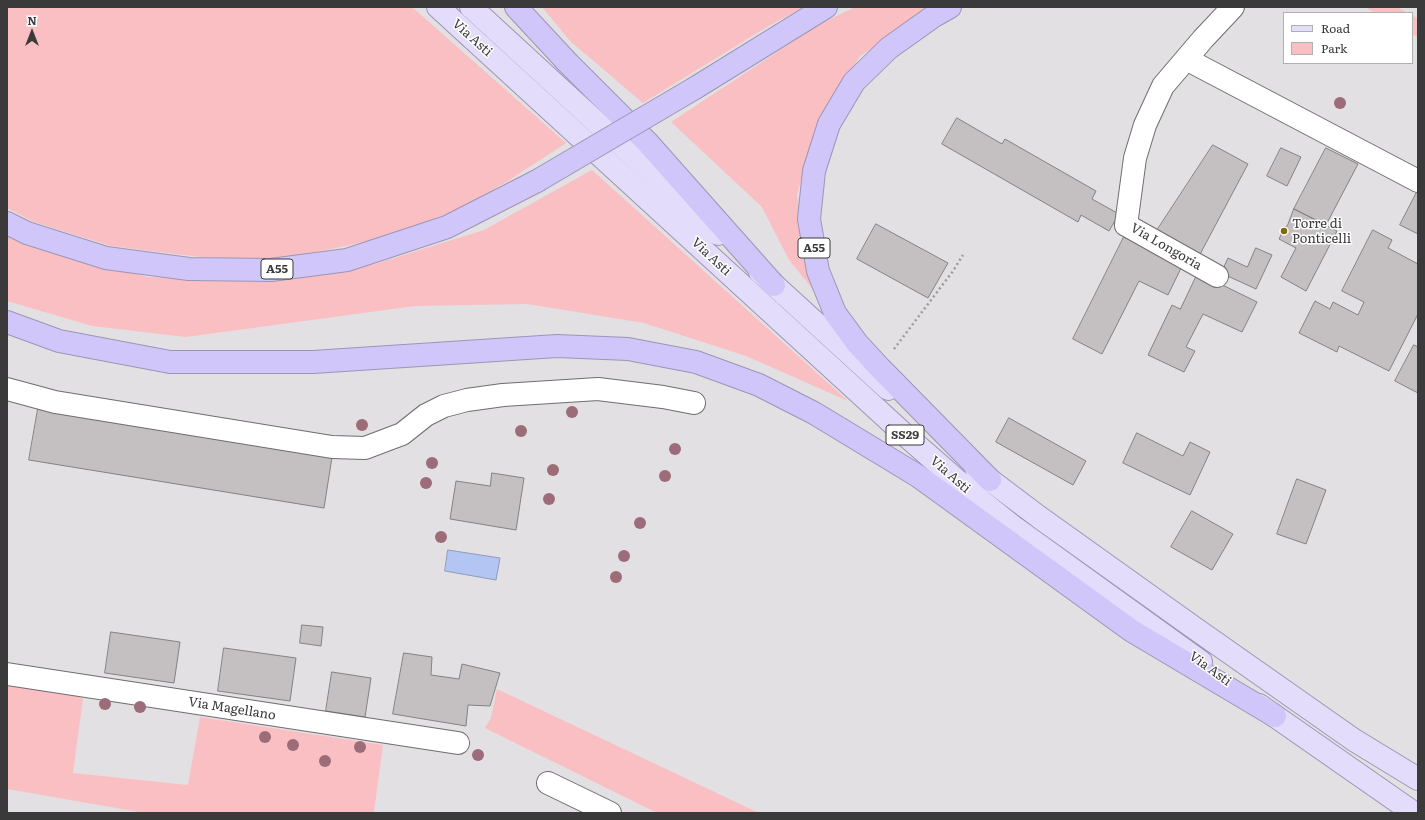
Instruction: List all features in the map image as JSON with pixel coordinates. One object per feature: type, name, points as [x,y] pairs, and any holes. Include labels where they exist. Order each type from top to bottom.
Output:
[{"type":"highway","points":[[516,7],[567,62],[648,143],[774,285]]},
{"type":"highway","name":"A55","points":[[7,223],[26,233],[106,258],[189,269],[271,270],[347,260],[447,228],[537,181],[695,88],[826,7]]},
{"type":"highway","name":"A55","points":[[950,7],[934,16],[889,48],[854,82],[829,124],[814,171],[809,219],[818,271],[834,312],[857,343],[880,368],[990,480]]},
{"type":"highway","points":[[7,322],[59,341],[170,362],[313,362],[557,346],[628,349],[696,362],[759,385],[814,413],[918,476],[1132,631],[1275,716]]},
{"type":"main road","name":"Via Asti","points":[[438,7],[904,434],[975,496],[1015,528],[1275,716],[1414,813]]},
{"type":"main road","name":"Via Asti","points":[[470,7],[990,480],[1180,618],[1354,740],[1418,779]]},
{"type":"street","name":"Via Longoria","points":[[1217,276],[1126,225],[1135,158],[1145,125],[1163,86],[1233,7]]},
{"type":"street","points":[[1186,59],[1418,181]]},
{"type":"street","points":[[7,389],[63,403],[332,447],[365,448],[402,434],[426,415],[444,406],[467,400],[503,394],[598,389],[663,397],[694,404]]},
{"type":"street","name":"Via Magellano","points":[[7,674],[458,743]]},
{"type":"street","points":[[548,783],[610,813]]},
{"type":"path","points":[[880,368],[953,272],[963,255]]},
{"type":"green space","points":[[7,7],[412,7],[566,143],[508,181],[455,211],[383,238],[267,260],[200,257],[111,246],[34,222],[7,208]]},
{"type":"green space","points":[[542,7],[804,7],[767,27],[643,103],[570,41]]},
{"type":"green space","points":[[855,7],[935,7],[860,56],[816,126],[797,195],[807,253],[820,298],[789,260],[762,207],[671,122],[818,25]]},
{"type":"green space","points":[[1365,7],[1397,7],[1406,12],[1373,12]]},
{"type":"green space","points":[[1413,16],[1418,19],[1418,37],[1413,34]]},
{"type":"green space","points":[[592,170],[848,401],[746,356],[644,323],[527,304],[415,306],[186,337],[92,326],[7,301],[7,234],[54,253],[148,277],[255,281],[375,264],[484,230]]},
{"type":"green space","points":[[7,681],[83,698],[73,773],[188,785],[200,717],[383,745],[374,812],[378,813],[145,813],[7,789]]},
{"type":"green space","points":[[497,689],[759,813],[657,813],[485,728],[491,718]]},
{"type":"water","points":[[448,550],[500,558],[496,580],[445,571]]},
{"type":"building","points":[[957,118],[1002,144],[1005,139],[1096,191],[1092,199],[1119,214],[1109,231],[1081,215],[1078,222],[942,144]]},
{"type":"building","points":[[1213,145],[1248,164],[1198,258],[1154,235]]},
{"type":"building","points":[[1281,148],[1301,157],[1287,186],[1267,176]]},
{"type":"building","points":[[1326,148],[1358,164],[1326,225],[1294,209]]},
{"type":"building","points":[[1417,192],[1418,193],[1418,234],[1400,225]]},
{"type":"building","points":[[1294,209],[1337,231],[1306,291],[1281,277],[1296,248],[1279,239],[1281,235],[1281,228],[1287,226]]},
{"type":"building","points":[[876,224],[948,263],[928,298],[857,259]]},
{"type":"building","points":[[1373,230],[1392,240],[1388,248],[1418,264],[1418,314],[1389,371],[1339,346],[1337,352],[1299,333],[1315,301],[1330,309],[1333,302],[1358,315],[1364,302],[1342,291]]},
{"type":"building","points":[[1124,237],[1182,266],[1168,295],[1139,281],[1102,354],[1073,339]]},
{"type":"building","points":[[1256,248],[1272,255],[1256,289],[1221,273],[1228,258],[1247,267]]},
{"type":"building","points":[[1198,273],[1257,302],[1242,332],[1203,314],[1186,347],[1195,351],[1184,372],[1148,355],[1172,305],[1180,309]]},
{"type":"building","points":[[1414,345],[1418,347],[1418,393],[1395,381]]},
{"type":"building","points":[[38,409],[332,457],[324,508],[29,460]]},
{"type":"building","points":[[1009,418],[1086,461],[1073,485],[996,442]]},
{"type":"building","points":[[1137,433],[1183,456],[1190,442],[1210,452],[1190,495],[1123,463]]},
{"type":"building","points":[[492,473],[524,478],[516,530],[450,519],[456,481],[490,486]]},
{"type":"building","points":[[1297,479],[1326,490],[1306,544],[1277,534]]},
{"type":"building","points":[[1192,511],[1233,534],[1212,570],[1171,547]]},
{"type":"building","points":[[302,625],[323,627],[321,646],[300,643]]},
{"type":"building","points":[[111,632],[180,642],[174,683],[105,673]]},
{"type":"building","points":[[224,648],[296,658],[290,701],[218,691]]},
{"type":"building","points":[[404,653],[432,657],[431,675],[459,679],[462,664],[500,673],[490,706],[468,705],[466,726],[393,714]]},
{"type":"building","points":[[332,672],[371,678],[365,717],[326,711]]},
{"type":"place","name":"Torre di Ponticelli","points":[[1284,231]]}]
